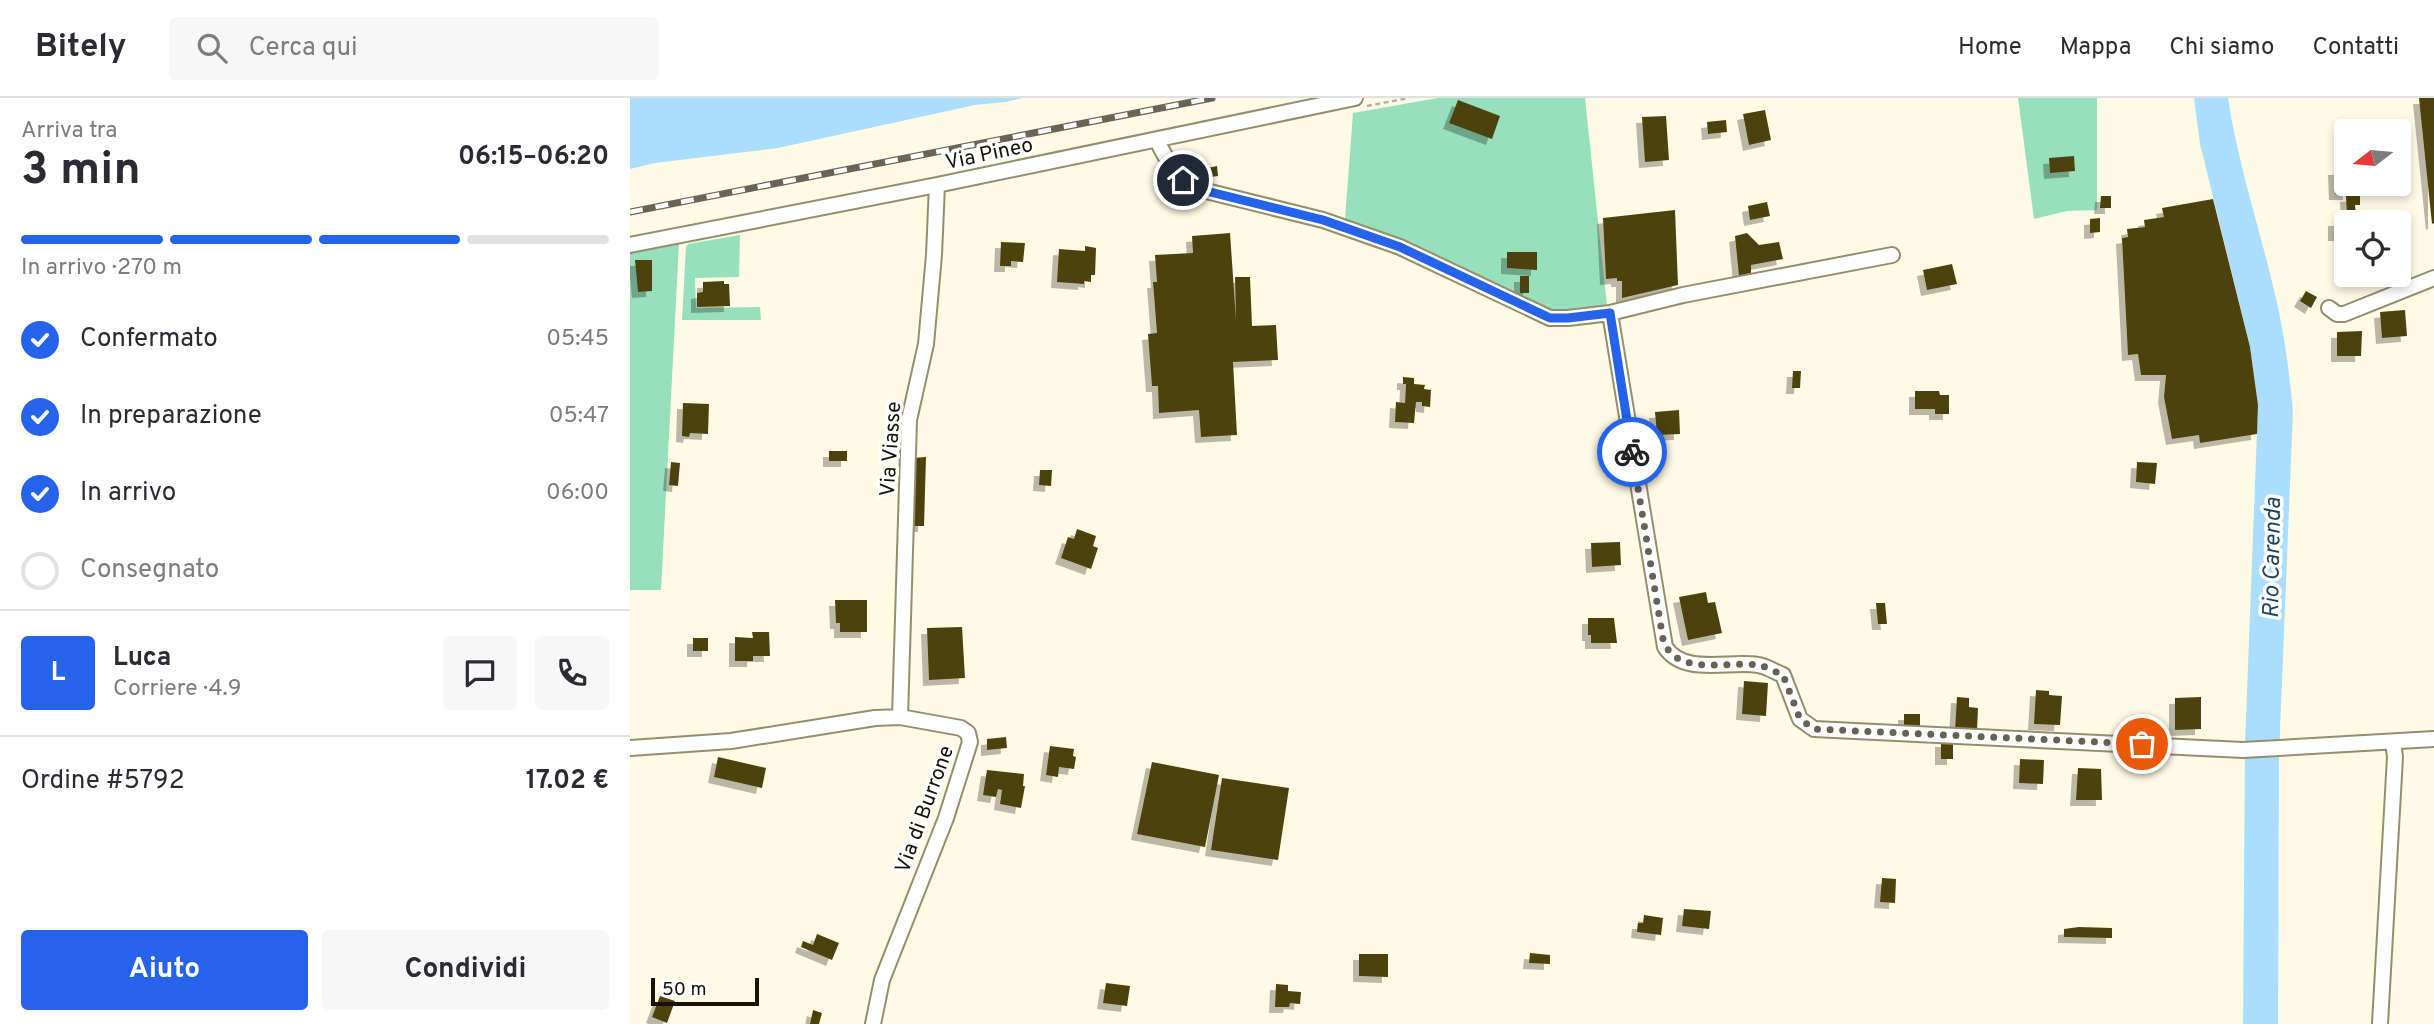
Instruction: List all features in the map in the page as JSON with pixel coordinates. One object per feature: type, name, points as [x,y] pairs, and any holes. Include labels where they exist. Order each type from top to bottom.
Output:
[{"type":"street","name":"Via Pineo","points":[[630,245],[937,185],[1355,98]]},
{"type":"street","points":[[1157,140],[1164,155],[1183,180],[1198,189],[1323,220],[1400,247],[1550,318],[1610,313],[1683,295],[1892,255]]},
{"type":"street","name":"Via Viasse","points":[[900,717],[909,420],[926,344],[937,185]]},
{"type":"street","points":[[2329,308],[2337,314],[2344,314],[2434,278]]},
{"type":"street","points":[[1610,313],[1663,639],[1665,647],[1676,659],[1692,663],[1759,665],[1783,675],[1800,719],[1814,729],[2243,750],[2434,739]]},
{"type":"street","name":"Via di Burrone","points":[[630,748],[731,741],[875,718],[900,717],[961,728],[968,733],[970,742],[946,818],[882,980],[873,1024]]},
{"type":"street","points":[[2380,1024],[2395,757],[2393,742]]},
{"type":"green space","points":[[1438,98],[1585,98],[1607,306],[1562,313],[1540,307],[1390,237],[1345,219],[1353,113]]},
{"type":"green space","points":[[2018,98],[2097,98],[2097,210],[2067,211],[2034,219]]},
{"type":"green space","points":[[740,235],[739,277],[695,278],[696,308],[760,307],[761,320],[682,320],[688,244]]},
{"type":"green space","points":[[679,244],[661,590],[630,590],[630,253]]},
{"type":"water","points":[[630,98],[1022,98],[975,105],[778,148],[655,163],[630,169]]},
{"type":"water","name":"Rio Carenda","points":[[2194,98],[2228,98],[2243,171],[2278,305],[2293,411],[2279,755],[2278,1024],[2243,1024],[2245,744],[2258,405],[2250,347],[2200,144]]},
{"type":"building","points":[[2419,98],[2434,98],[2432,224]]},
{"type":"building","points":[[1458,100],[1500,116],[1492,139],[1449,123]]},
{"type":"building","points":[[1765,110],[1771,140],[1749,145],[1743,114]]},
{"type":"building","points":[[1666,116],[1669,160],[1645,162],[1642,117]]},
{"type":"building","points":[[1726,120],[1727,132],[1708,134],[1707,122]]},
{"type":"building","points":[[2074,156],[2075,171],[2050,173],[2049,158]]},
{"type":"building","points":[[1217,166],[1218,176],[1203,178],[1202,169]]},
{"type":"building","points":[[2101,196],[2111,196],[2111,208],[2100,208]]},
{"type":"building","points":[[2346,196],[2360,196],[2360,205],[2355,205],[2355,210],[2347,210]]},
{"type":"building","points":[[2213,199],[2250,347],[2258,405],[2257,434],[2200,443],[2199,435],[2172,439],[2164,397],[2166,375],[2141,375],[2138,354],[2128,355],[2122,238],[2128,237],[2127,229],[2145,227],[2144,220],[2164,217],[2162,208]]},
{"type":"building","points":[[1767,202],[1770,216],[1750,220],[1748,206]]},
{"type":"building","points":[[1675,210],[1678,285],[1622,298],[1622,281],[1617,281],[1617,278],[1606,279],[1603,218]]},
{"type":"building","points":[[2100,218],[2100,232],[2090,233],[2090,219]]},
{"type":"building","points":[[1230,233],[1236,320],[1235,277],[1250,277],[1252,326],[1276,325],[1278,360],[1233,362],[1237,435],[1201,437],[1199,410],[1159,413],[1158,386],[1152,386],[1148,334],[1157,333],[1153,282],[1157,282],[1155,255],[1193,253],[1192,236]]},
{"type":"building","points":[[1747,233],[1759,245],[1779,242],[1783,259],[1751,265],[1751,273],[1739,276],[1735,236]]},
{"type":"building","points":[[1001,242],[1025,243],[1023,262],[1011,261],[1011,266],[1000,266]]},
{"type":"building","points":[[1085,246],[1096,248],[1095,275],[1091,275],[1091,282],[1057,282],[1059,249],[1085,251]]},
{"type":"building","points":[[1507,252],[1537,252],[1537,270],[1507,268]]},
{"type":"building","points":[[635,260],[652,260],[652,291],[638,292]]},
{"type":"building","points":[[1952,264],[1957,284],[1927,290],[1923,270]]},
{"type":"building","points":[[1520,276],[1529,276],[1529,293],[1520,293]]},
{"type":"building","points":[[724,281],[724,284],[729,284],[730,306],[697,307],[697,293],[703,292],[703,282]]},
{"type":"building","points":[[2306,291],[2317,297],[2311,308],[2300,301]]},
{"type":"building","points":[[2405,310],[2407,336],[2382,338],[2380,312]]},
{"type":"building","points":[[2362,331],[2361,356],[2337,356],[2337,332]]},
{"type":"building","points":[[1793,371],[1801,371],[1800,388],[1792,388]]},
{"type":"building","points":[[1403,377],[1414,378],[1414,384],[1425,385],[1424,389],[1431,390],[1430,407],[1416,402],[1414,423],[1395,422],[1396,402],[1405,403],[1406,384],[1403,384]]},
{"type":"building","points":[[1915,391],[1939,391],[1940,395],[1949,395],[1949,414],[1935,414],[1935,409],[1915,409]]},
{"type":"building","points":[[683,403],[709,404],[708,434],[690,433],[689,437],[682,436]]},
{"type":"building","points":[[1679,410],[1680,434],[1657,435],[1655,412]]},
{"type":"building","points":[[829,451],[847,451],[847,461],[829,461]]},
{"type":"building","points":[[926,457],[924,526],[911,526],[913,458]]},
{"type":"building","points":[[671,462],[680,463],[678,486],[669,485]]},
{"type":"building","points":[[2137,462],[2157,463],[2155,484],[2136,482]]},
{"type":"building","points":[[1040,470],[1052,470],[1051,486],[1039,485]]},
{"type":"building","points":[[1077,529],[1096,536],[1093,546],[1098,548],[1091,569],[1061,558],[1068,537],[1074,539]]},
{"type":"building","points":[[1620,542],[1621,565],[1592,567],[1591,543]]},
{"type":"building","points":[[1706,592],[1708,603],[1715,602],[1722,633],[1688,640],[1679,597]]},
{"type":"building","points":[[835,600],[867,600],[867,632],[840,632],[840,623],[836,623]]},
{"type":"building","points":[[1876,603],[1885,603],[1887,624],[1878,624]]},
{"type":"building","points":[[1588,618],[1614,618],[1617,643],[1591,643]]},
{"type":"building","points":[[962,627],[965,678],[929,680],[927,628]]},
{"type":"building","points":[[752,632],[769,632],[770,656],[753,656],[753,661],[735,661],[735,637],[753,638]]},
{"type":"building","points":[[693,638],[708,638],[708,651],[693,651]]},
{"type":"building","points":[[1744,681],[1768,683],[1766,716],[1742,714]]},
{"type":"building","points":[[2036,690],[2062,696],[2060,725],[2034,724]]},
{"type":"building","points":[[1957,697],[1969,698],[1969,707],[1978,708],[1977,731],[1955,730]]},
{"type":"building","points":[[2201,697],[2201,729],[2175,730],[2175,698]]},
{"type":"building","points":[[1904,714],[1920,714],[1920,731],[1904,731]]},
{"type":"building","points":[[1006,737],[1007,748],[987,750],[987,739]]},
{"type":"building","points":[[1941,741],[1953,741],[1953,759],[1941,759]]},
{"type":"building","points":[[1050,746],[1074,749],[1074,769],[1059,767],[1058,777],[1046,775]]},
{"type":"building","points":[[718,757],[766,768],[762,788],[714,777]]},
{"type":"building","points":[[2020,759],[2044,760],[2043,784],[2019,783]]},
{"type":"building","points":[[1152,762],[1219,775],[1205,847],[1137,834]]},
{"type":"building","points":[[2078,768],[2101,769],[2102,800],[2076,800]]},
{"type":"building","points":[[987,770],[1024,774],[1021,808],[1000,804],[1002,790],[998,789],[996,797],[983,795]]},
{"type":"building","points":[[1222,778],[1289,788],[1278,860],[1211,850]]},
{"type":"building","points":[[1882,878],[1896,879],[1895,903],[1880,902]]},
{"type":"building","points":[[1684,909],[1711,911],[1709,929],[1682,926]]},
{"type":"building","points":[[1644,915],[1663,918],[1661,935],[1637,932],[1638,923],[1643,923]]},
{"type":"building","points":[[2112,928],[2112,938],[2064,937],[2064,929]]},
{"type":"building","points":[[817,934],[839,943],[832,960],[801,947],[803,941],[813,945]]},
{"type":"building","points":[[1530,953],[1550,955],[1550,964],[1529,963]]},
{"type":"building","points":[[1359,954],[1388,954],[1388,977],[1359,976]]},
{"type":"building","points":[[1106,983],[1130,986],[1127,1006],[1103,1003]]},
{"type":"building","points":[[1276,984],[1288,985],[1288,991],[1301,992],[1300,1004],[1290,1003],[1289,1007],[1275,1007]]},
{"type":"building","points":[[660,996],[675,1001],[667,1023],[652,1017]]},
{"type":"building","points":[[813,1010],[822,1013],[819,1024],[810,1024]]},
{"type":"railway","points":[[630,212],[1212,98]]},
{"type":"way so far","points":[[1632,452],[1663,639],[1665,647],[1676,659],[1684,663],[1759,665],[1783,675],[1800,719],[1814,729],[2142,744]]},
{"type":"route","points":[[1183,180],[1198,189],[1323,220],[1400,247],[1550,318],[1610,313],[1632,452]]}]
